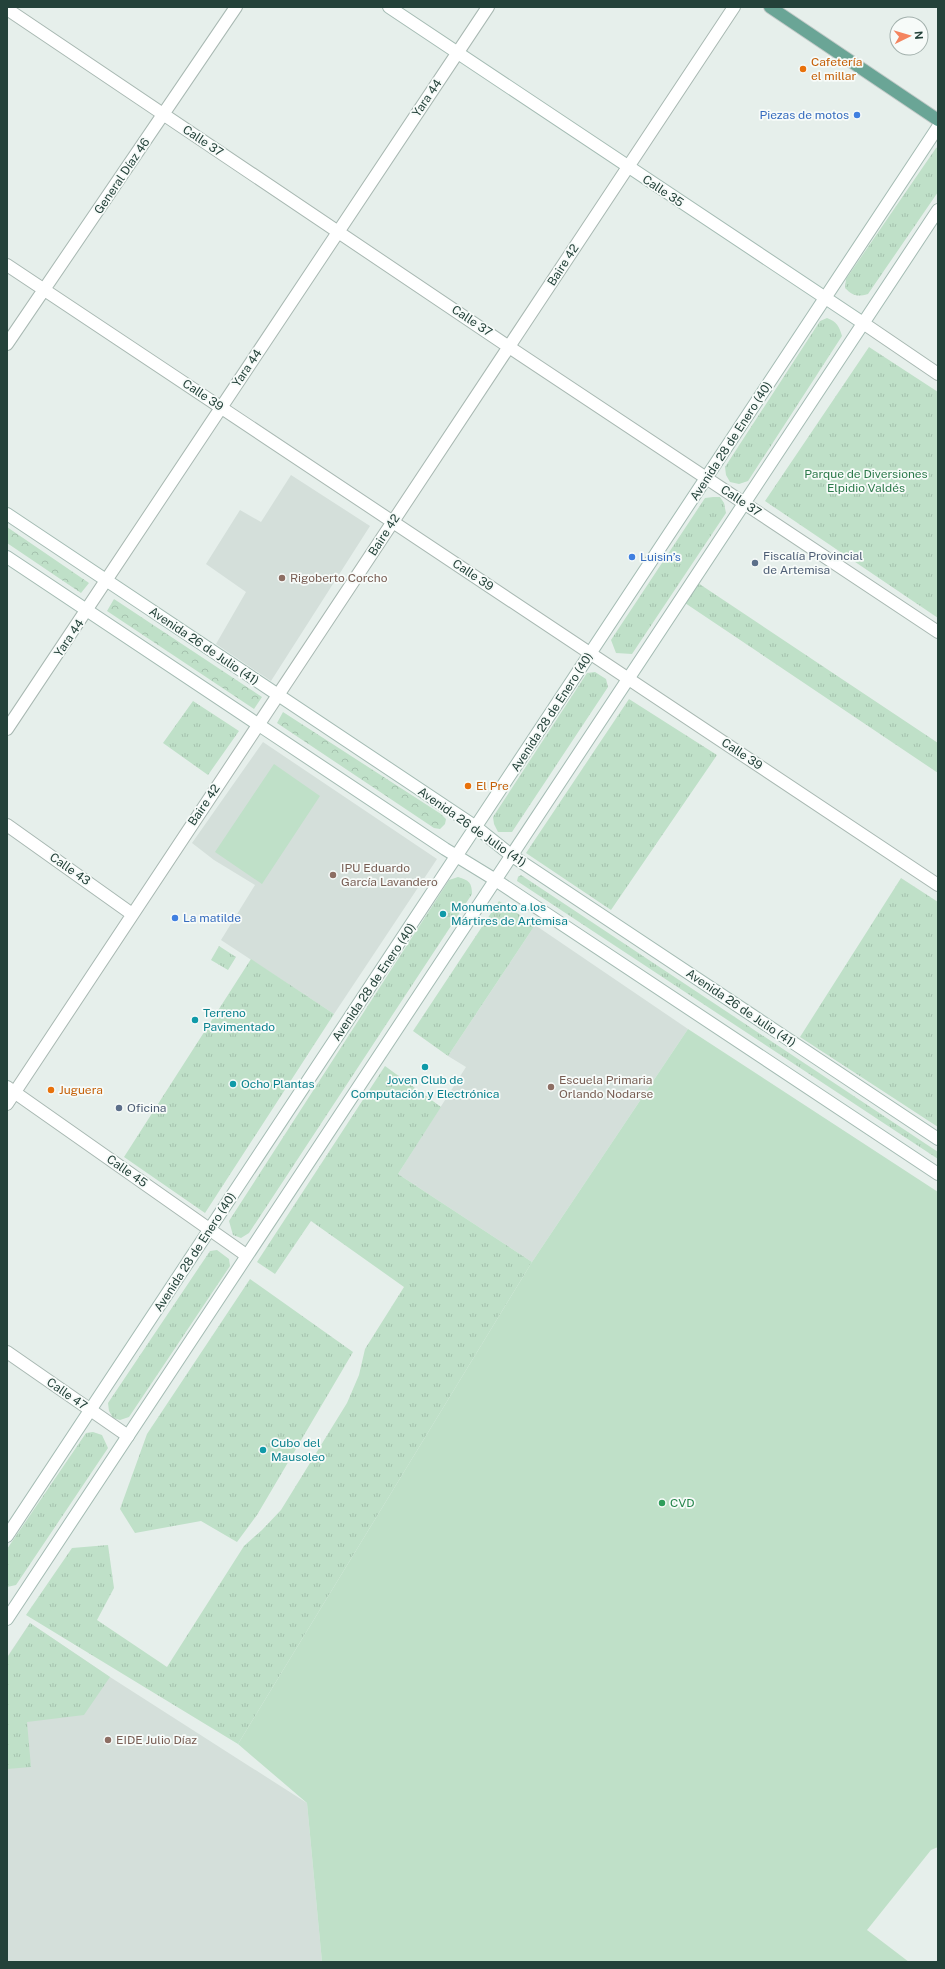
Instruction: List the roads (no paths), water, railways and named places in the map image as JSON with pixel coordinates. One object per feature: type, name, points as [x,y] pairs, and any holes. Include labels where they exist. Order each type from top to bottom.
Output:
[{"type":"main road","name":"General Díaz 46","points":[[7,344],[236,7]]},
{"type":"main road","name":"Calle 35","points":[[389,7],[938,374]]},
{"type":"main road","name":"Yara 44","points":[[7,729],[488,7]]},
{"type":"main road","name":"Baire 42","points":[[7,1104],[11,1090],[132,914],[734,7]]},
{"type":"main road","points":[[770,7],[938,120]]},
{"type":"main road","name":"Calle 37","points":[[7,9],[509,347],[938,632]]},
{"type":"main road","name":"Avenida 28 de Enero (40)","points":[[7,1536],[938,127]]},
{"type":"main road","points":[[7,1619],[11,1606],[128,1436],[494,879],[938,210]]},
{"type":"main road","name":"Calle 39","points":[[7,264],[938,885]]},
{"type":"main road","name":"Avenida 26 de Julio (41)","points":[[7,514],[476,827],[510,855],[938,1139]]},
{"type":"main road","points":[[7,558],[938,1174]]},
{"type":"main road","name":"Calle 43","points":[[7,826],[132,914]]},
{"type":"main road","name":"Calle 45","points":[[11,1090],[246,1255]]},
{"type":"main road","name":"Calle 47","points":[[7,1352],[128,1436]]},
{"type":"place","name":"Cafetería el millar","points":[[803,69]]},
{"type":"place","name":"Piezas de motos","points":[[857,115]]},
{"type":"place","name":"Luisin’s","points":[[632,557]]},
{"type":"place","name":"Fiscalía Provincial de Artemisa","points":[[755,563]]},
{"type":"place","name":"Rigoberto Corcho","points":[[282,578]]},
{"type":"place","name":"El Pre","points":[[468,786]]},
{"type":"place","name":"IPU Eduardo García Lavandero","points":[[333,875]]},
{"type":"place","name":"Monumento a los Mártires de Artemisa","points":[[443,914]]},
{"type":"place","name":"La matilde","points":[[175,918]]},
{"type":"place","name":"Terreno Pavimentado","points":[[195,1020]]},
{"type":"place","name":"Joven Club de Computación y Electrónica","points":[[425,1067]]},
{"type":"place","name":"Ocho Plantas","points":[[233,1084]]},
{"type":"place","name":"Escuela Primaria Orlando Nodarse","points":[[551,1087]]},
{"type":"place","name":"Juguera","points":[[51,1090]]},
{"type":"place","name":"Oficina","points":[[119,1108]]},
{"type":"place","name":"Cubo del Mausoleo","points":[[263,1450]]},
{"type":"place","name":"CVD","points":[[662,1503]]},
{"type":"place","name":"EIDE Julio Díaz","points":[[108,1740]]},
{"type":"park label","name":"Parque de Diversiones Elpidio Valdés","points":[[866,481]]}]
